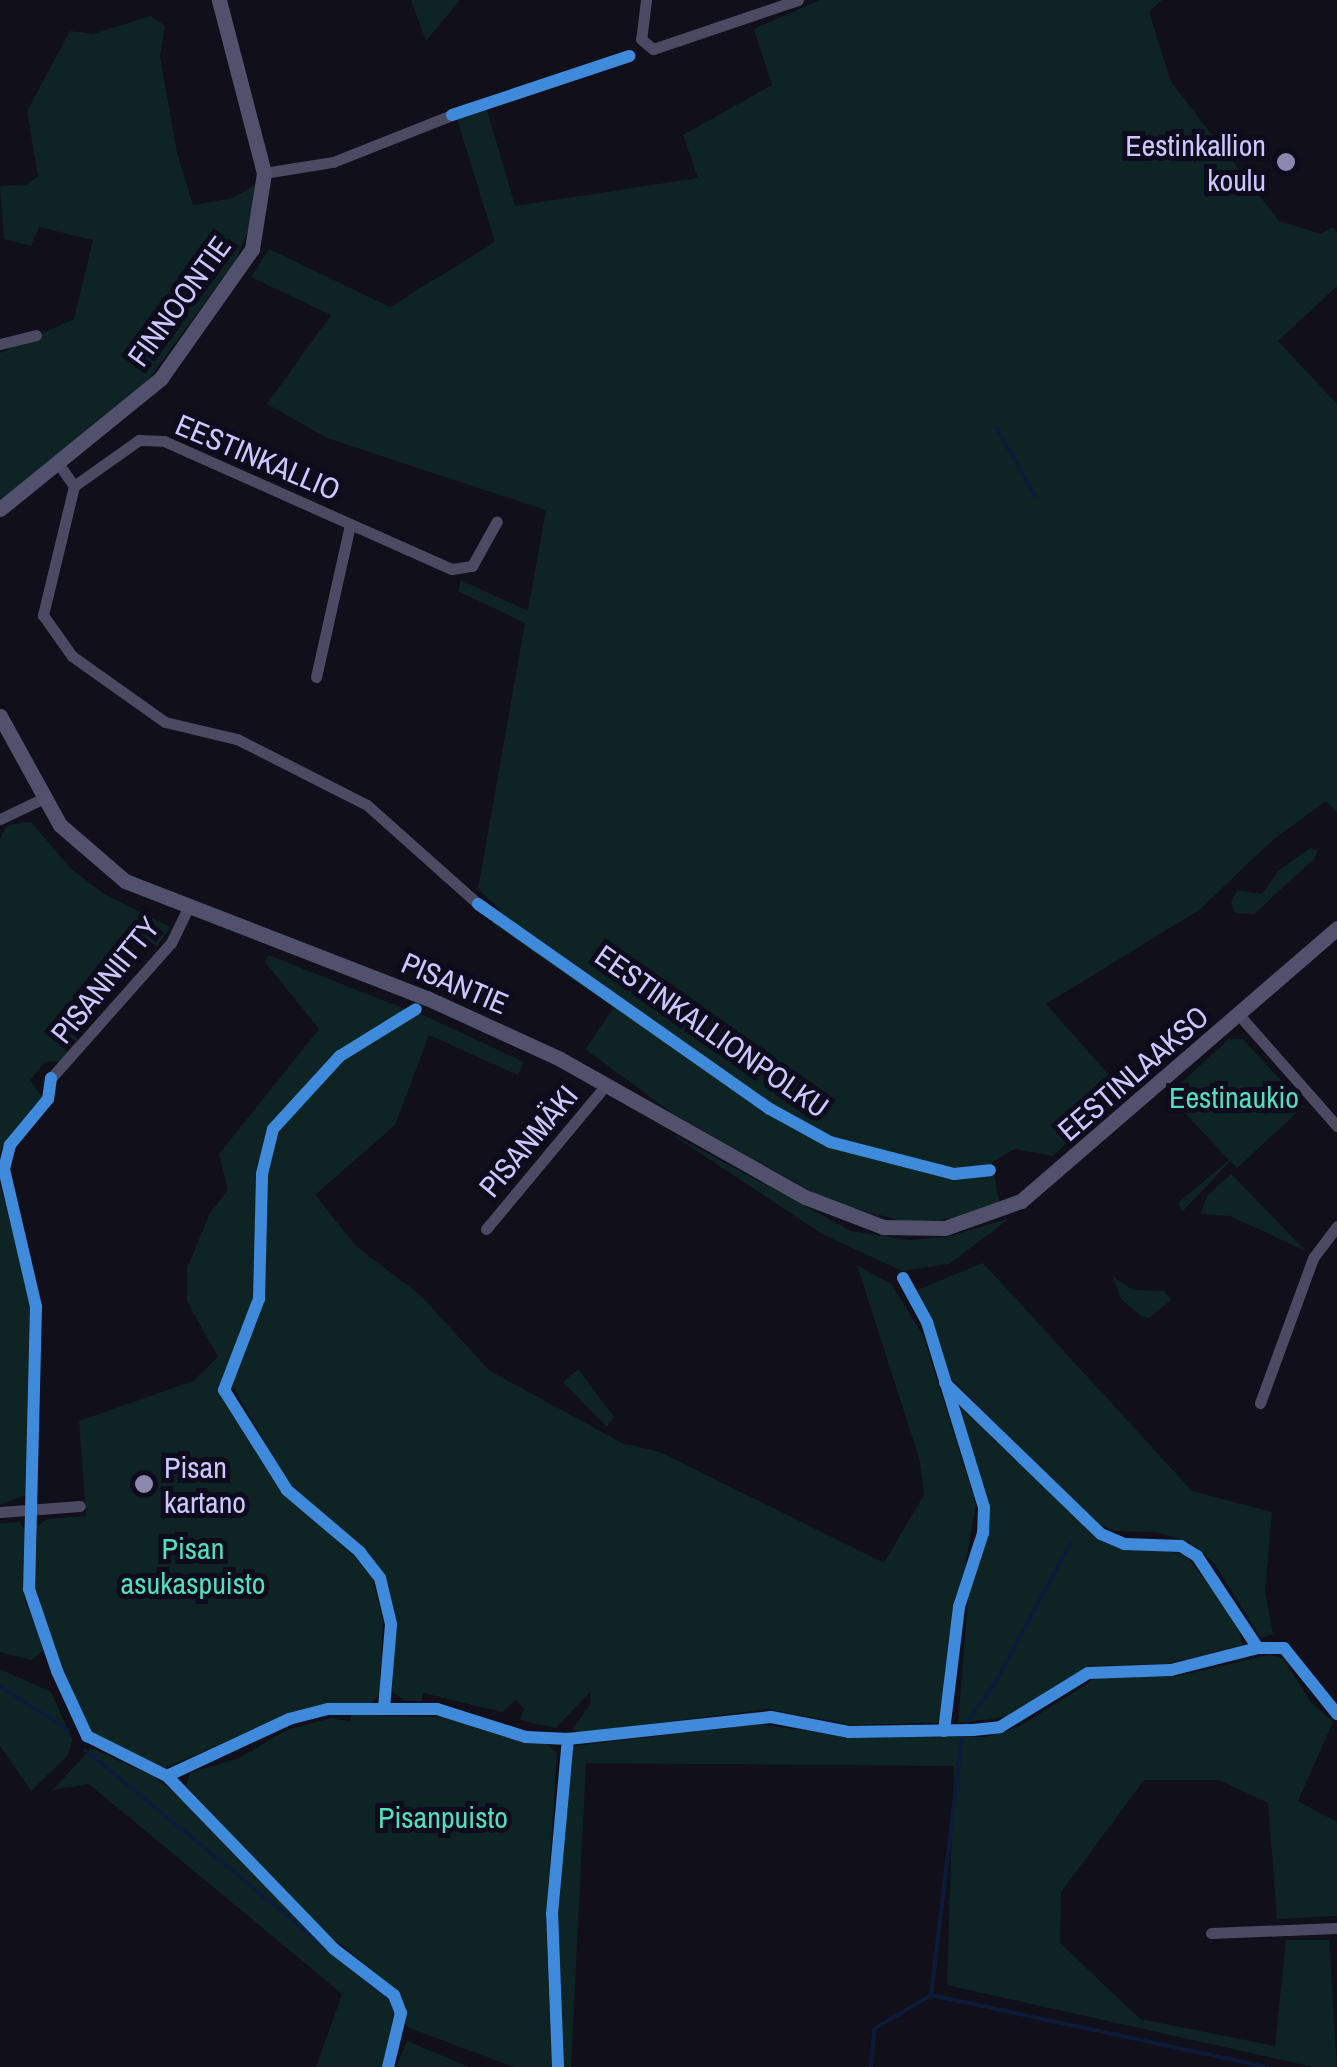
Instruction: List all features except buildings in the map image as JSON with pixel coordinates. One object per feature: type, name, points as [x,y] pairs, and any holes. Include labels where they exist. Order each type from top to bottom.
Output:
[{"type":"street","name":"FINNOONTIE","points":[[0,509],[60,466],[162,378],[214,310],[252,249],[264,173],[219,0]]},
{"type":"street","points":[[646,0],[641,39],[654,49],[798,0]]},
{"type":"street","points":[[264,173],[332,162],[452,115]]},
{"type":"street","points":[[0,344],[36,334]]},
{"type":"street","name":"EESTINKALLIO","points":[[74,486],[138,440],[164,440],[452,568],[472,566],[497,520]]},
{"type":"street","points":[[60,466],[74,486],[43,615],[72,656],[165,722],[237,739],[367,805],[478,904]]},
{"type":"street","points":[[316,677],[350,525]]},
{"type":"street","name":"PISANTIE","points":[[0,716],[42,799],[103,867],[189,906],[427,998],[607,1084],[838,1212],[882,1226],[945,1228]]},
{"type":"street","points":[[0,819],[42,799]]},
{"type":"street","name":"PISANNIITTY","points":[[51,1078],[164,950],[189,906]]},
{"type":"street","name":"EESTINLAAKSO","points":[[945,1228],[1021,1201],[1240,1016],[1337,928]]},
{"type":"street","points":[[1240,1016],[1337,1126]]},
{"type":"street","name":"PISANMÄKI","points":[[486,1229],[607,1084]]},
{"type":"street","points":[[1260,1404],[1313,1258],[1337,1226]]},
{"type":"street","points":[[0,1512],[80,1506]]},
{"type":"street","points":[[1211,1933],[1337,1928]]},
{"type":"green space","points":[[411,0],[460,0],[426,41]]},
{"type":"green space","points":[[820,0],[1162,0],[1149,12],[1171,82],[1279,221],[1321,234],[1333,227],[1337,232],[1337,286],[1278,341],[1337,404],[1337,812],[1326,801],[1275,838],[1199,910],[1046,1004],[1123,1091],[1053,1156],[1015,1149],[992,1162],[999,1203],[952,1219],[906,1222],[830,1202],[672,1113],[585,1049],[614,1008],[492,923],[500,910],[478,889],[525,623],[458,591],[461,580],[528,611],[546,510],[327,438],[267,404],[331,315],[251,277],[269,249],[390,307],[495,242],[457,119],[487,110],[515,206],[698,178],[683,135],[772,85],[754,29]]},
{"type":"green space","points":[[151,16],[165,26],[160,56],[177,153],[193,205],[233,198],[255,185],[250,226],[236,260],[148,380],[0,501],[0,353],[74,319],[93,240],[39,227],[31,246],[4,239],[0,186],[26,185],[38,176],[27,111],[70,31],[93,34]]},
{"type":"green space","points":[[31,822],[71,869],[104,894],[170,927],[157,947],[134,932],[111,960],[127,974],[122,980],[101,964],[55,1020],[81,1042],[62,1061],[45,1062],[30,1080],[42,1097],[0,1151],[0,839],[7,825]]},
{"type":"green space","points":[[1310,848],[1318,851],[1314,859],[1254,914],[1235,913],[1231,903],[1237,890],[1262,894],[1278,871]]},
{"type":"green space","name":"Pisan asukaspuisto","points":[[268,955],[405,1009],[390,1022],[416,1012],[524,1062],[518,1075],[429,1035],[395,1125],[315,1195],[356,1246],[420,1295],[490,1371],[622,1443],[660,1452],[884,1563],[924,1495],[920,1461],[857,1265],[891,1284],[923,1335],[976,1504],[938,1723],[852,1725],[768,1709],[578,1733],[573,1729],[591,1703],[590,1692],[556,1728],[520,1720],[524,1709],[516,1700],[502,1712],[423,1693],[422,1701],[403,1700],[392,1691],[395,1638],[382,1573],[288,1483],[234,1388],[229,1399],[277,1485],[371,1572],[383,1621],[379,1695],[371,1703],[287,1715],[165,1768],[89,1734],[33,1589],[38,1526],[47,1519],[86,1516],[79,1421],[193,1381],[218,1357],[187,1301],[187,1268],[210,1213],[228,1190],[219,1154],[319,1029],[265,962]]},
{"type":"green space","name":"Eestinaukio","points":[[1229,1039],[1243,1039],[1304,1106],[1237,1168],[1230,1161],[1182,1212],[1178,1203],[1229,1160],[1168,1095]]},
{"type":"green space","points":[[668,1132],[851,1231],[910,1240],[947,1237],[1010,1218],[949,1264],[902,1271],[822,1234]]},
{"type":"green space","points":[[1231,1174],[1306,1251],[1230,1216],[1200,1214],[1208,1195]]},
{"type":"green space","points":[[0,1183],[31,1305],[27,1495],[0,1504]]},
{"type":"green space","points":[[983,1263],[1192,1491],[1272,1512],[1265,1591],[1273,1634],[1261,1638],[1214,1563],[1189,1542],[1156,1532],[1114,1531],[1091,1520],[949,1376],[915,1291]]},
{"type":"green space","points":[[1113,1277],[1133,1290],[1164,1291],[1171,1300],[1149,1318],[1141,1316],[1121,1299]]},
{"type":"green space","points":[[578,1369],[614,1417],[607,1427],[563,1382]]},
{"type":"green space","points":[[961,1408],[1102,1542],[1185,1554],[1235,1618],[1243,1645],[1166,1664],[1088,1666],[1010,1716],[958,1723],[968,1599],[990,1527],[956,1415]]},
{"type":"green space","points":[[19,1522],[27,1533],[24,1598],[45,1649],[31,1660],[0,1652],[0,1523]]},
{"type":"green space","points":[[1269,1655],[1283,1658],[1310,1701],[1333,1722],[1298,1801],[1337,1822],[1337,1916],[1277,1919],[1268,1803],[1219,1780],[1144,1780],[1061,1892],[1060,1943],[1140,2019],[1275,2046],[1286,1940],[1329,1940],[1337,2067],[1313,2067],[947,1985],[954,1766],[586,1763],[571,2067],[563,2067],[556,1914],[574,1746],[758,1724],[842,1736],[985,1737],[1020,1726],[1096,1678],[1178,1676]]},
{"type":"green space","points":[[0,1669],[51,1692],[72,1739],[68,1755],[31,1791],[0,1746]]},
{"type":"green space","name":"Pisanpuisto","points":[[351,1715],[448,1717],[547,1744],[557,1753],[546,1924],[552,2067],[514,2067],[407,2027],[400,1993],[316,1924],[186,1786],[190,1773],[239,1758],[287,1730],[332,1718],[351,1722]]},
{"type":"green space","points":[[91,1748],[153,1776],[192,1806],[339,1960],[389,1997],[397,2018],[383,2067],[316,2067],[342,1994],[89,1784],[53,1790]]},
{"type":"green space","points":[[407,2041],[424,2048],[469,2067],[396,2067]]},
{"type":"waterway","points":[[996,427],[1035,496]]},
{"type":"waterway","points":[[963,1728],[995,1683],[1070,1544]]},
{"type":"waterway","points":[[0,1686],[68,1730]]},
{"type":"waterway","points":[[931,1995],[962,1739]]},
{"type":"waterway","points":[[85,1750],[388,1998]]},
{"type":"waterway","points":[[871,2067],[874,2029],[931,1995],[1267,2067]]},
{"type":"cycle path","points":[[452,115],[629,56]]},
{"type":"cycle path","name":"EESTINKALLIONPOLKU","points":[[478,904],[770,1109],[830,1142],[954,1174],[990,1170]]},
{"type":"cycle path","points":[[384,1708],[391,1624],[380,1578],[360,1552],[287,1490],[224,1390],[259,1299],[262,1174],[273,1129],[340,1056],[416,1009]]},
{"type":"cycle path","points":[[51,1078],[48,1099],[10,1145],[4,1169],[36,1307],[29,1589],[57,1671],[87,1736],[167,1776],[334,1949],[394,1995],[401,2013],[388,2067]]},
{"type":"cycle path","points":[[903,1278],[927,1322],[984,1507],[983,1533],[959,1607],[944,1731]]},
{"type":"cycle path","points":[[945,1383],[1101,1534],[1125,1544],[1181,1546],[1197,1556],[1258,1648]]},
{"type":"cycle path","points":[[167,1776],[289,1719],[328,1709],[437,1709],[526,1737],[568,1739],[771,1717],[849,1732],[1000,1727],[1088,1673],[1171,1670],[1258,1648],[1284,1648],[1337,1714]]},
{"type":"cycle path","points":[[558,2067],[552,1914],[568,1739]]},
{"type":"place","name":"Eestinkallion koulu","points":[[1286,162]]},
{"type":"place","name":"Pisan kartano","points":[[144,1484]]}]
